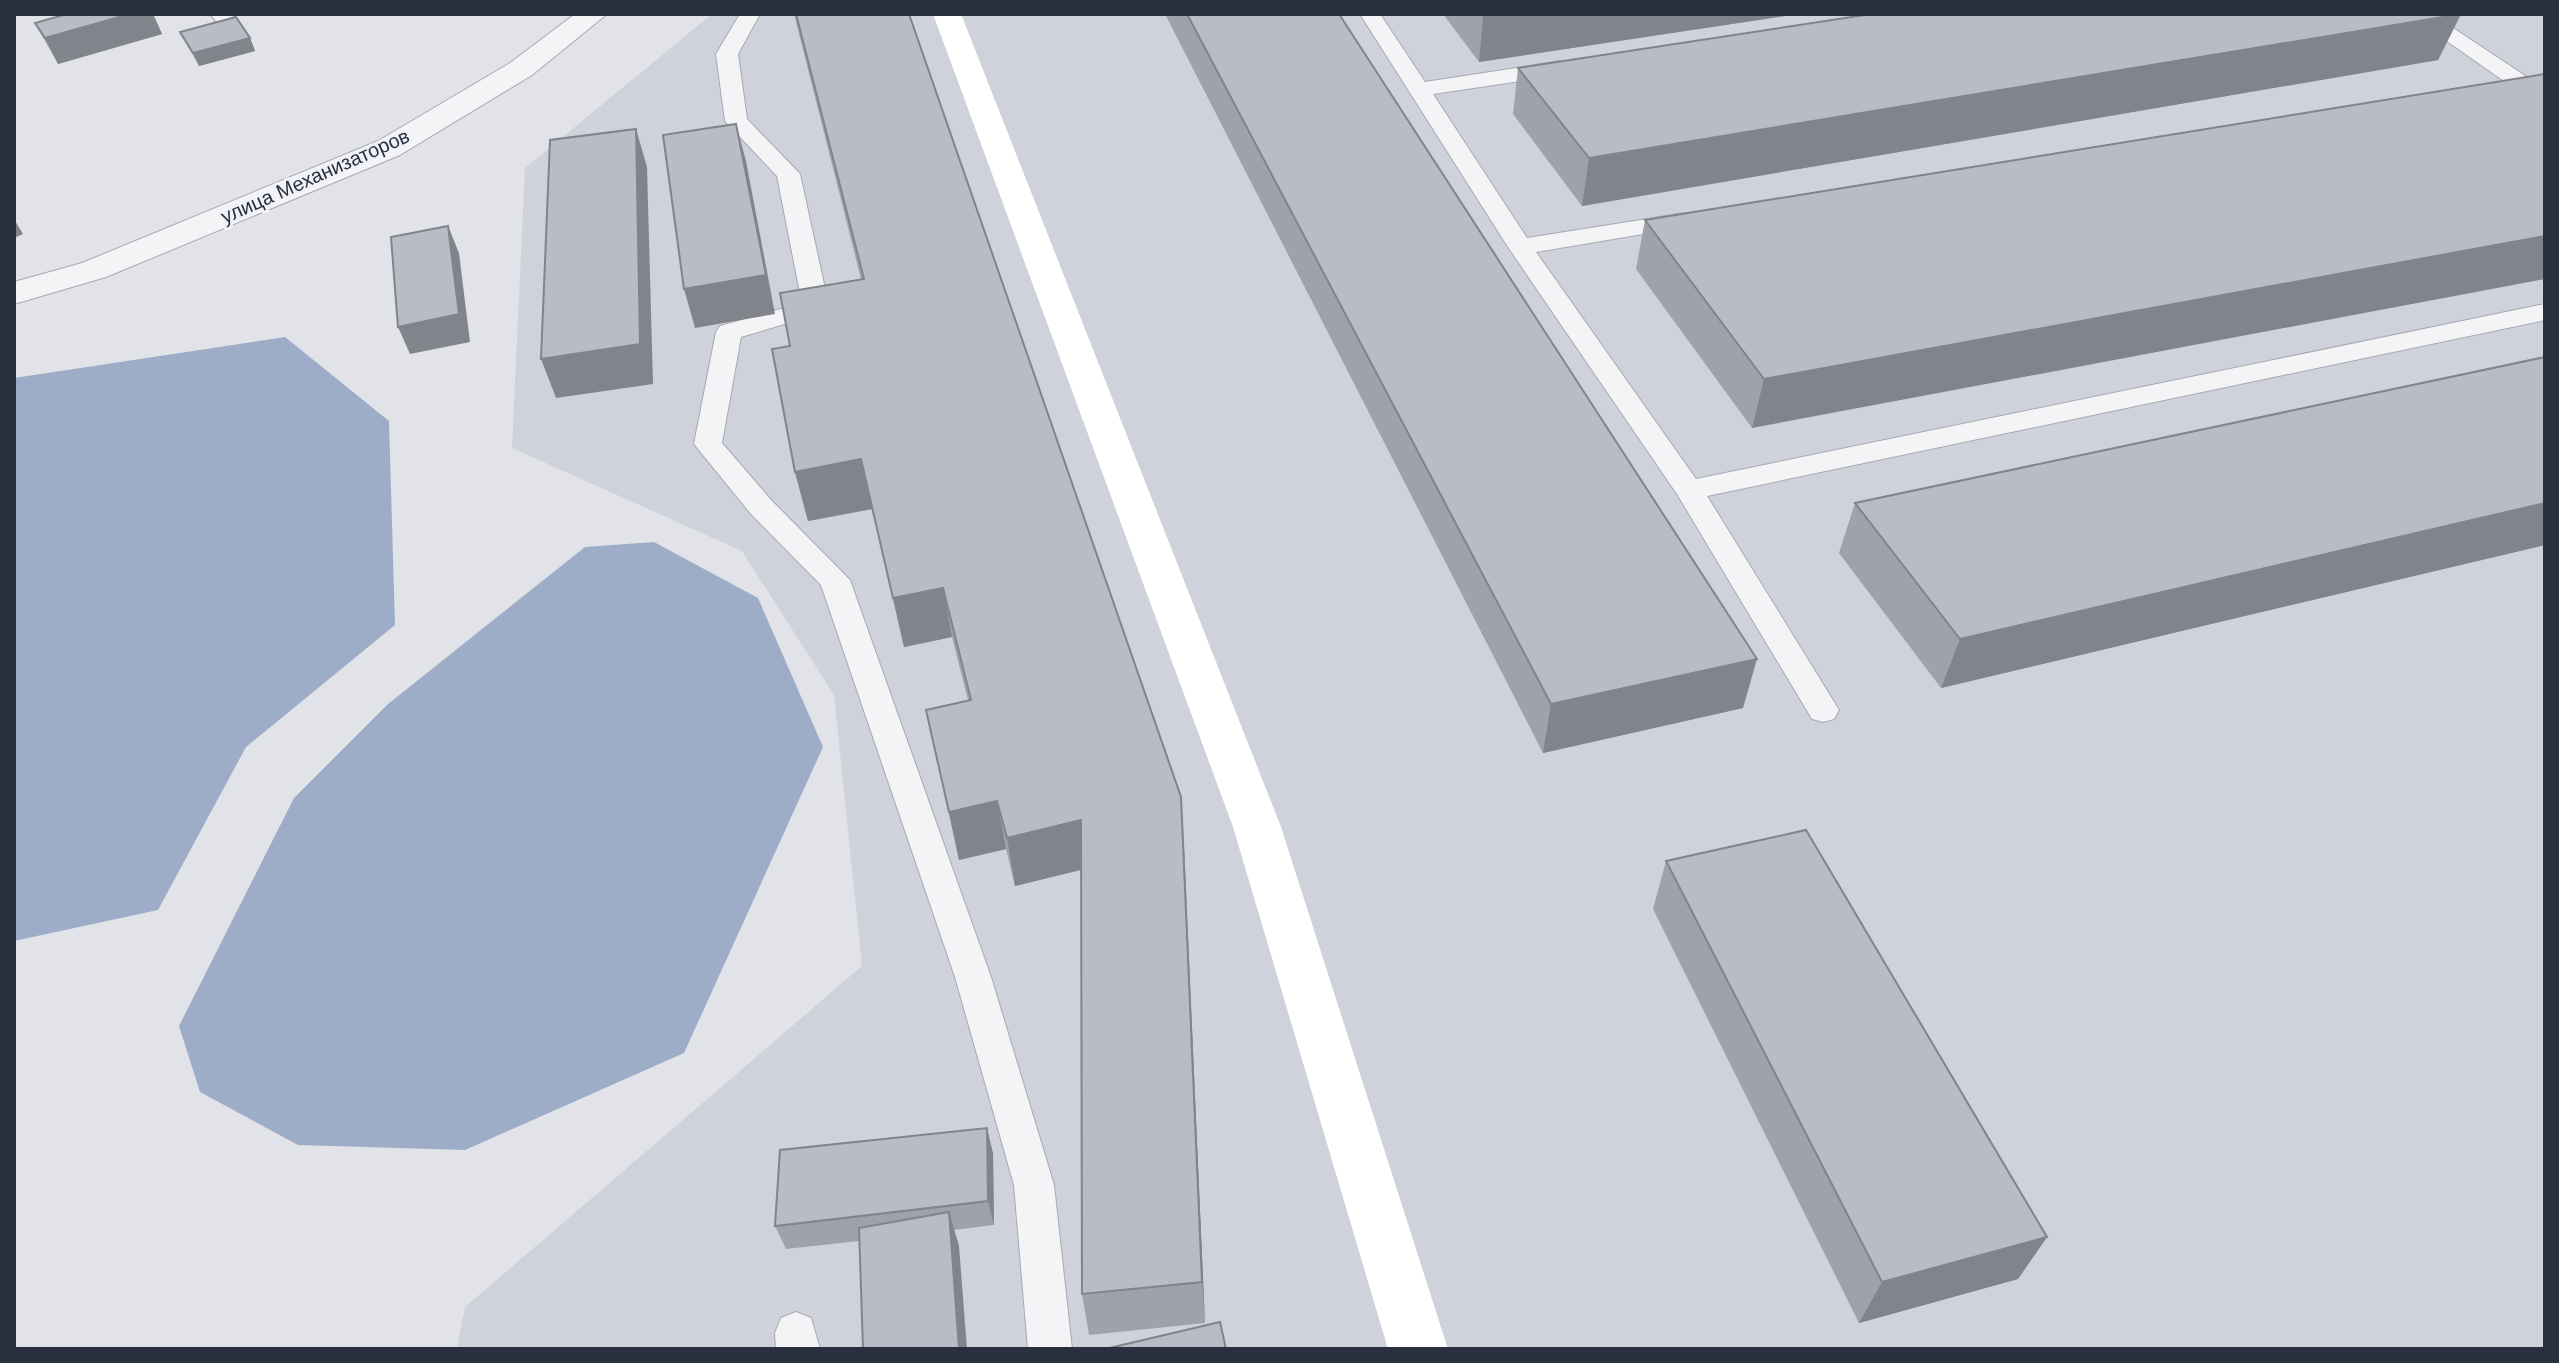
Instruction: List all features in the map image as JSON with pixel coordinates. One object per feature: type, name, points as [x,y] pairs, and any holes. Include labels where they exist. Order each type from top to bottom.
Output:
[{"type":"street","name":"улица Механизаторов","points":[[14,293],[94,270],[389,148],[521,69],[593,14]]},
{"type":"street","points":[[947,14],[1257,827],[1418,1349]]},
{"type":"lane","points":[[750,14],[727,54],[736,121],[788,174],[816,307],[729,332],[708,444],[761,507],[835,580],[973,977],[1034,1185],[1050,1349]]},
{"type":"lane","points":[[1370,14],[1520,247],[1689,490],[1823,710]]},
{"type":"lane","points":[[2418,14],[2545,99]]},
{"type":"lane","points":[[1419,90],[1575,66]]},
{"type":"lane","points":[[2490,88],[2521,83]]},
{"type":"lane","points":[[1520,247],[1708,216]]},
{"type":"lane","points":[[1689,490],[2545,312]]},
{"type":"shaded area","points":[[712,14],[2545,14],[2545,1349],[457,1349],[465,1307],[862,966],[834,695],[742,551],[512,448],[525,168]]},
{"type":"water","points":[[285,337],[389,421],[395,625],[246,747],[158,910],[14,941],[14,378]]},
{"type":"water","points":[[654,542],[758,598],[823,747],[684,1053],[465,1150],[298,1145],[200,1092],[179,1026],[294,798],[388,704],[585,547]]},
{"type":"building","points":[[67,14],[130,14],[45,38],[35,23]]},
{"type":"building","points":[[796,14],[909,14],[1181,797],[1202,1282],[1082,1294],[1081,820],[1007,838],[997,801],[949,812],[926,710],[971,700],[943,588],[893,598],[861,459],[795,472],[772,349],[790,346],[780,293],[864,279]]},
{"type":"building","points":[[1187,14],[1339,14],[1757,659],[1551,704]]},
{"type":"building","points":[[1871,14],[2461,14],[1589,158],[1518,68]]},
{"type":"building","points":[[236,17],[250,38],[193,53],[180,32]]},
{"type":"building","points":[[2545,74],[2545,236],[1764,379],[1645,220]]},
{"type":"building","points":[[736,124],[766,275],[684,289],[663,135]]},
{"type":"building","points":[[636,129],[640,344],[541,359],[550,140]]},
{"type":"building","points":[[448,226],[459,314],[398,327],[391,237]]},
{"type":"building","points":[[2545,357],[2545,503],[1960,639],[1855,503]]},
{"type":"building","points":[[1806,830],[2047,1237],[1882,1282],[1666,861]]},
{"type":"building","points":[[987,1128],[988,1201],[775,1226],[780,1150]]},
{"type":"building","points":[[949,1212],[959,1349],[863,1349],[859,1228]]},
{"type":"building","points":[[1220,1322],[1226,1349],[1105,1349]]}]
